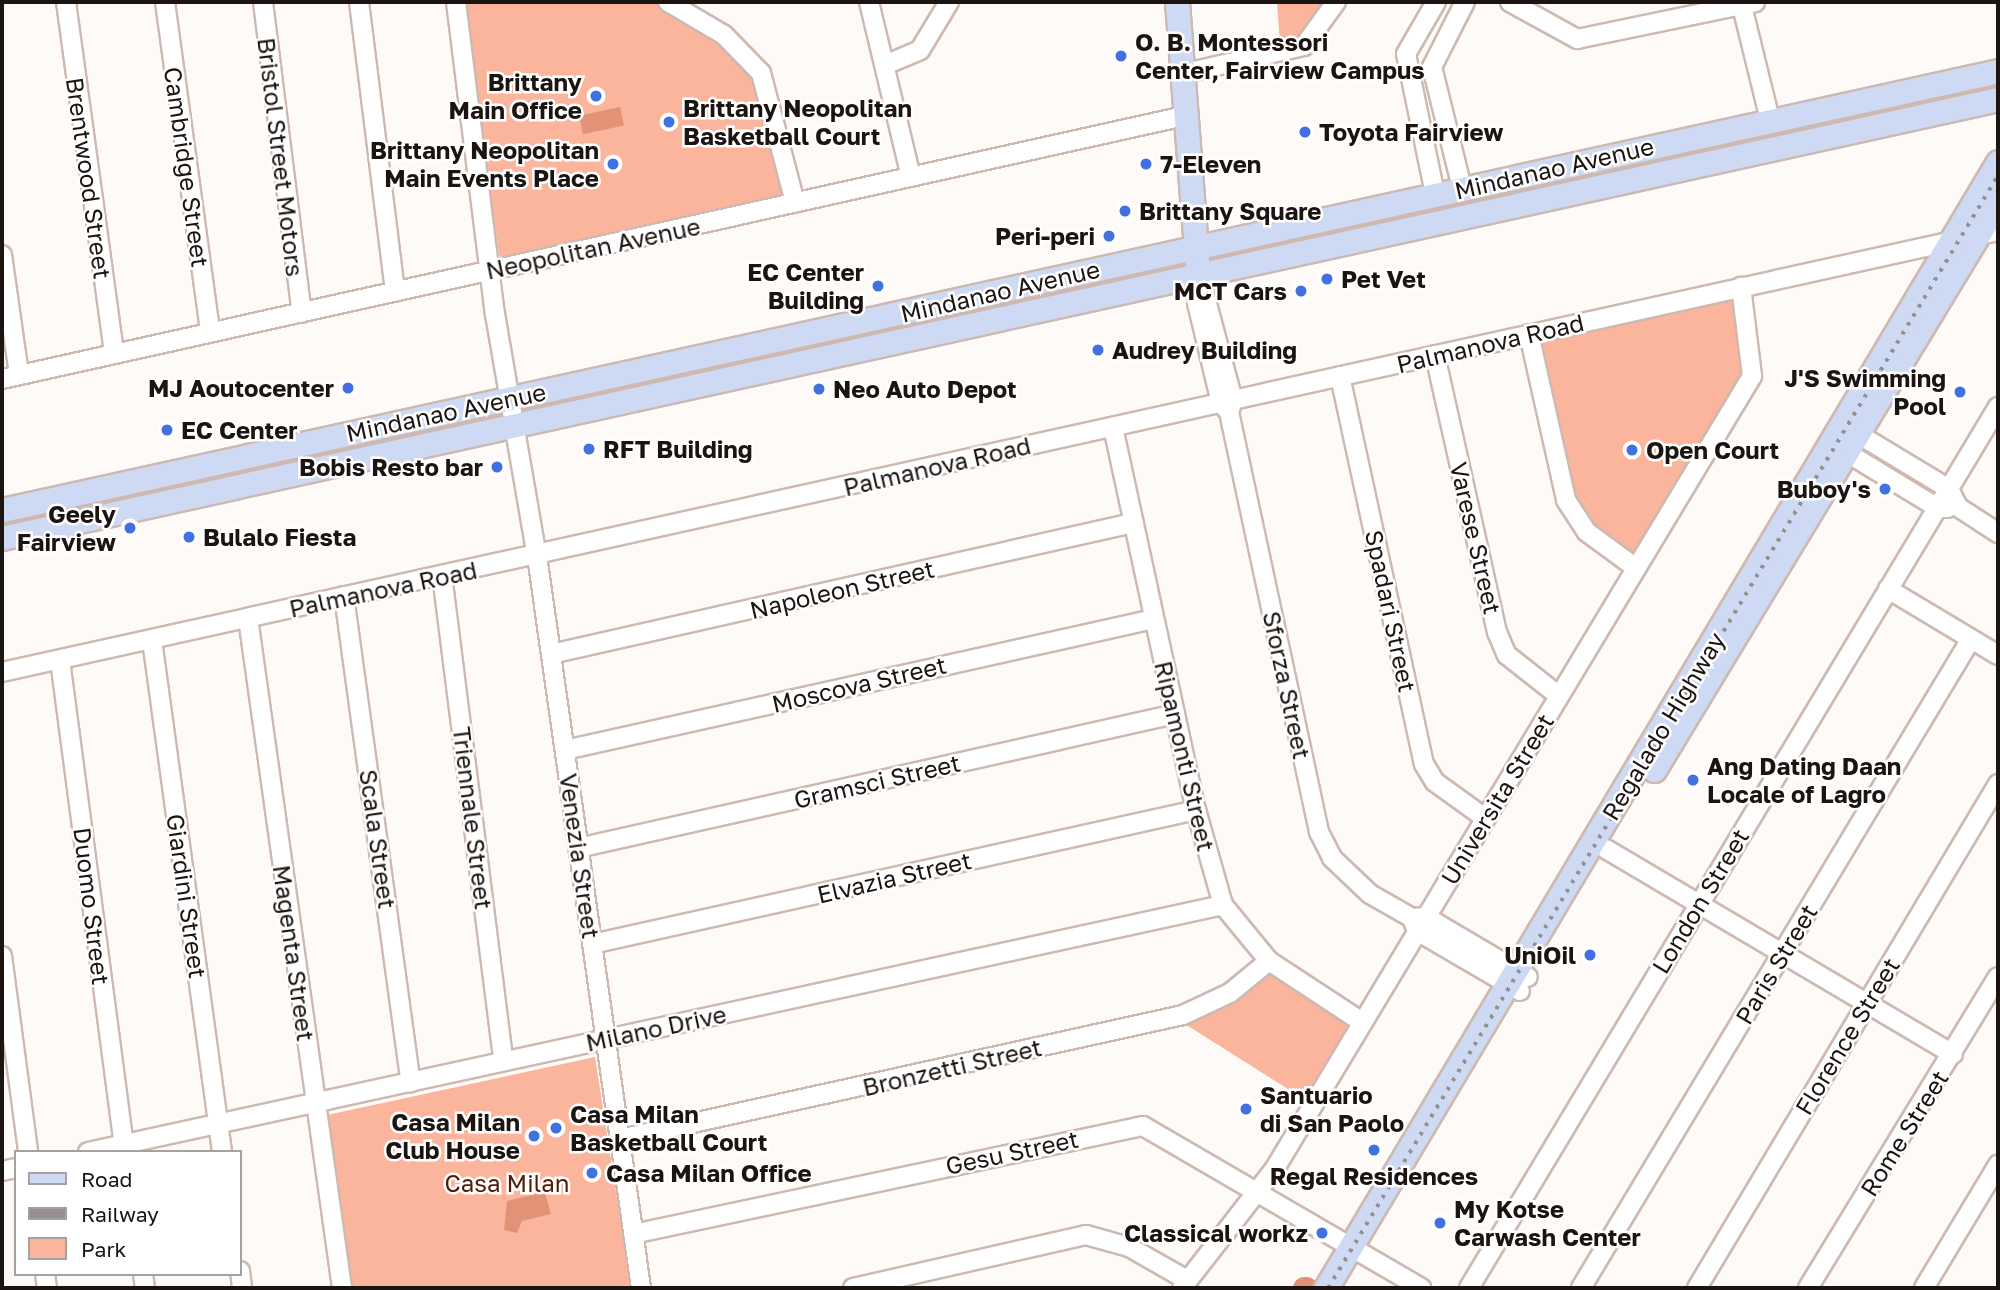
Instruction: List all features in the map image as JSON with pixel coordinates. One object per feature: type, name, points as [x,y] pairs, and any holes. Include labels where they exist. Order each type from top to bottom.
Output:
[{"type":"main road","points":[[1177,2],[1184,116],[1199,274]]},
{"type":"main road","name":"Mindanao Avenue","points":[[2,510],[1998,71]]},
{"type":"main road","name":"Mindanao Avenue","points":[[2,538],[1199,274],[1993,105]]},
{"type":"main road","name":"Regalado Highway","points":[[1518,980],[1606,849],[1854,444],[1952,240],[1998,162]]},
{"type":"main road","name":"Regalado Highway","points":[[1326,1288],[1357,1249],[1518,980],[1988,233],[1998,202]]},
{"type":"main road","name":"Regalado Highway","points":[[1341,1288],[1357,1249]]},
{"type":"street","name":"Brentwood Street","points":[[66,2],[114,354]]},
{"type":"street","name":"Cambridge Street","points":[[165,2],[210,332]]},
{"type":"street","name":"Bristol Street Motors","points":[[263,2],[302,313]]},
{"type":"street","points":[[359,2],[395,292]]},
{"type":"street","name":"Venezia Street","points":[[456,2],[640,1288]]},
{"type":"street","points":[[668,2],[724,35],[761,73],[794,203]]},
{"type":"street","points":[[869,2],[911,177]]},
{"type":"street","points":[[885,65],[920,50],[949,2]]},
{"type":"street","points":[[1181,74],[1304,47],[1336,2]]},
{"type":"street","points":[[1435,194],[1406,54],[1436,2]]},
{"type":"street","points":[[1462,188],[1432,67],[1465,2]]},
{"type":"street","points":[[1510,2],[1577,39],[1746,3],[1770,120]]},
{"type":"street","name":"Neopolitan Avenue","points":[[10,377],[1184,116]]},
{"type":"street","name":"Palmanova Road","points":[[2,672],[1113,427],[1228,405],[1340,376],[1988,233]]},
{"type":"street","points":[[2,255],[10,377]]},
{"type":"street","name":"Sforza Street","points":[[1199,274],[1197,303],[1228,405],[1320,832],[1348,877],[1418,922],[1518,980]]},
{"type":"street","name":"Universita Street","points":[[1185,1284],[1254,1189],[1274,1170],[1418,922],[1485,818],[1752,376],[1741,287]]},
{"type":"street","points":[[1529,334],[1566,500],[1587,532],[1636,568]]},
{"type":"street","name":"Varese Street","points":[[1435,355],[1497,632],[1507,655],[1559,696]]},
{"type":"street","name":"Spadari Street","points":[[1340,376],[1424,764],[1435,782],[1485,818]]},
{"type":"street","name":"London Street","points":[[1469,1288],[1998,408]]},
{"type":"street","name":"Ripamonti Street","points":[[1113,427],[1196,810],[1223,905],[1269,961],[1362,1022]]},
{"type":"street","points":[[1854,444],[1949,489],[1958,507],[1998,533]]},
{"type":"street","points":[[1854,444],[1938,508],[1958,507]]},
{"type":"street","name":"Napoleon Street","points":[[551,654],[1133,523]]},
{"type":"street","name":"Triennale Street","points":[[442,575],[503,1062]]},
{"type":"street","points":[[1888,589],[1998,655]]},
{"type":"street","name":"Scala Street","points":[[344,596],[411,1082]]},
{"type":"street","name":"Magenta Street","points":[[248,618],[342,1288]]},
{"type":"street","name":"Moscova Street","points":[[565,750],[1154,619]]},
{"type":"street","name":"Paris Street","points":[[1581,1288],[1971,639]]},
{"type":"street","name":"Giardini Street","points":[[152,640],[222,1150]]},
{"type":"street","name":"Duomo Street","points":[[60,660],[124,1148]]},
{"type":"street","name":"Gramsci Street","points":[[578,848],[1175,715]]},
{"type":"street","name":"Florence Street","points":[[1697,1288],[1998,784]]},
{"type":"street","name":"Elvazia Street","points":[[592,944],[1196,810]]},
{"type":"street","points":[[1606,849],[1953,1054]]},
{"type":"street","name":"Milano Drive","points":[[106,1150],[1223,905]]},
{"type":"street","points":[[2,956],[28,1150]]},
{"type":"street","name":"Bronzetti Street","points":[[620,1139],[1183,1015],[1230,993],[1269,961]]},
{"type":"street","name":"Rome Street","points":[[1808,1288],[1998,977]]},
{"type":"street","name":"Gesu Street","points":[[633,1234],[1143,1126],[1421,1288]]},
{"type":"street","points":[[1924,1288],[1998,1165]]},
{"type":"street","points":[[853,1288],[1086,1235],[1129,1247],[1185,1284]]},
{"type":"green space","points":[[464,2],[653,2],[705,31],[755,75],[783,196],[500,261]]},
{"type":"green space","points":[[1277,2],[1323,2],[1298,37],[1280,44]]},
{"type":"green space","points":[[1737,296],[1746,374],[1631,558],[1590,527],[1573,490],[1540,343]]},
{"type":"green space","name":"J'S Swimming Pool","points":[[1957,384],[1963,384],[1968,392],[1966,398],[1957,400],[1952,395],[1952,389]]},
{"type":"green space","points":[[1271,973],[1354,1029],[1307,1101],[1185,1024]]},
{"type":"green space","name":"Casa Milan","points":[[595,1057],[631,1288],[351,1288],[327,1115]]},
{"type":"shaded area","points":[[620,107],[624,126],[583,134],[579,116]]},
{"type":"shaded area","points":[[545,1192],[551,1214],[522,1221],[517,1233],[504,1230],[507,1201]]},
{"type":"railway","points":[[1328,1288],[1998,175]]},
{"type":"place","name":"O. B. Montessori Center, Fairview Campus","points":[[1121,56]]},
{"type":"place","name":"Brittany Main Office","points":[[596,96]]},
{"type":"place","name":"Brittany Neopolitan Basketball Court","points":[[669,122]]},
{"type":"place","name":"Toyota Fairview","points":[[1305,132]]},
{"type":"place","name":"Brittany Neopolitan Main Events Place","points":[[613,164]]},
{"type":"place","name":"7-Eleven","points":[[1146,164]]},
{"type":"place","name":"Brittany Square","points":[[1125,211]]},
{"type":"place","name":"Peri-peri","points":[[1109,236]]},
{"type":"place","name":"Pet Vet","points":[[1327,279]]},
{"type":"place","name":"EC Center Building","points":[[878,286]]},
{"type":"place","name":"MCT Cars","points":[[1301,291]]},
{"type":"place","name":"Audrey Building","points":[[1098,350]]},
{"type":"place","name":"MJ Aoutocenter","points":[[348,388]]},
{"type":"place","name":"Neo Auto Depot","points":[[819,389]]},
{"type":"place","name":"J'S Swimming Pool","points":[[1960,392]]},
{"type":"place","name":"EC Center","points":[[167,430]]},
{"type":"place","name":"RFT Building","points":[[589,449]]},
{"type":"place","name":"Open Court","points":[[1632,450]]},
{"type":"place","name":"Bobis Resto bar","points":[[497,467]]},
{"type":"place","name":"Buboy's","points":[[1885,489]]},
{"type":"place","name":"Geely Fairview","points":[[130,528]]},
{"type":"place","name":"Bulalo Fiesta","points":[[189,537]]},
{"type":"place","name":"Ang Dating Daan Locale of Lagro","points":[[1693,780]]},
{"type":"place","name":"UniOil","points":[[1590,955]]},
{"type":"place","name":"Santuario di San Paolo","points":[[1246,1109]]},
{"type":"place","name":"Casa Milan Basketball Court","points":[[556,1128]]},
{"type":"place","name":"Casa Milan Club House","points":[[534,1136]]},
{"type":"place","name":"Regal Residences","points":[[1374,1150]]},
{"type":"place","name":"Casa Milan Office","points":[[592,1173]]},
{"type":"place","name":"My Kotse Carwash Center","points":[[1440,1223]]},
{"type":"place","name":"Classical workz","points":[[1322,1233]]}]
